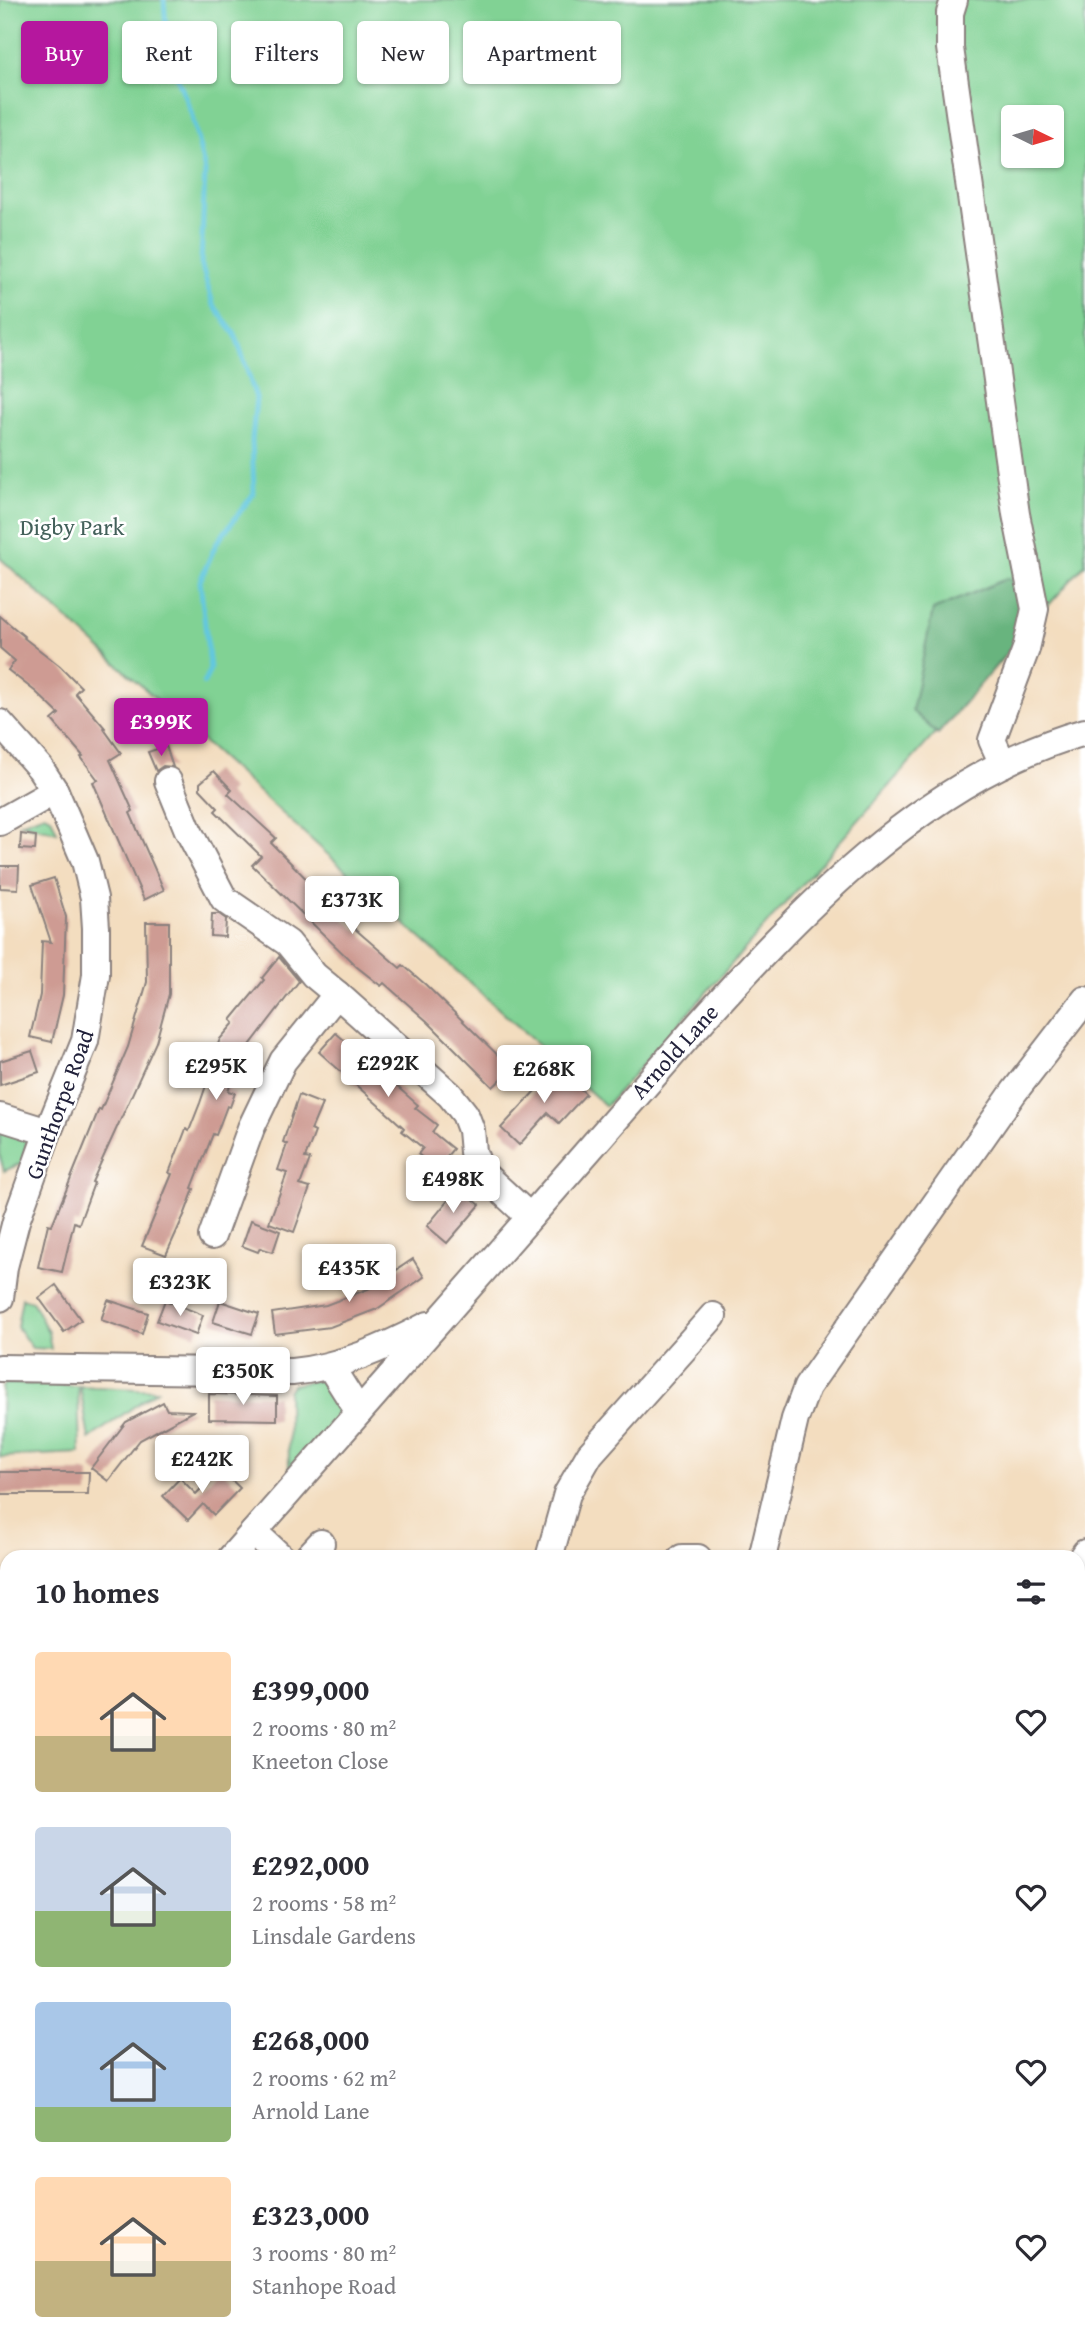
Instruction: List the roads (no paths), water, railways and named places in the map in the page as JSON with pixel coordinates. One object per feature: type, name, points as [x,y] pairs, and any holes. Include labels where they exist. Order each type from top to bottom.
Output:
[{"type":"street","points":[[954,0],[950,13],[950,48],[1016,514],[1035,609],[1026,649],[992,740],[1003,764]]},
{"type":"street","name":"Gunthorpe Road","points":[[0,723],[40,768],[55,791],[85,861],[94,898],[96,975],[85,1041],[48,1132],[9,1245],[0,1298]]},
{"type":"street","name":"Arnold Lane","points":[[238,1550],[735,983],[801,916],[869,853],[932,806],[1034,748],[1078,739]]},
{"type":"street","points":[[168,781],[188,830],[224,899],[288,943],[314,975],[450,1095],[465,1114],[471,1130],[473,1152],[481,1172],[530,1217]]},
{"type":"street","points":[[0,822],[55,791]]},
{"type":"street","points":[[212,1236],[251,1128],[283,1060],[337,995]]},
{"type":"street","points":[[764,1550],[795,1419],[807,1387],[1014,1092],[1085,1000]]},
{"type":"street","points":[[0,1117],[48,1132]]},
{"type":"street","points":[[551,1550],[567,1494],[590,1454],[713,1316]]},
{"type":"street","points":[[0,1368],[292,1372],[330,1366],[386,1347],[442,1318]]},
{"type":"street","points":[[330,1366],[359,1412]]},
{"type":"street","points":[[254,1532],[273,1550]]},
{"type":"waterway","points":[[164,0],[168,54],[191,112],[205,171],[201,263],[213,304],[236,336],[256,398],[252,440],[254,493],[216,544],[200,581],[210,669],[204,683]]},
{"type":"park label","name":"Digby Park","points":[[72,526]]}]
